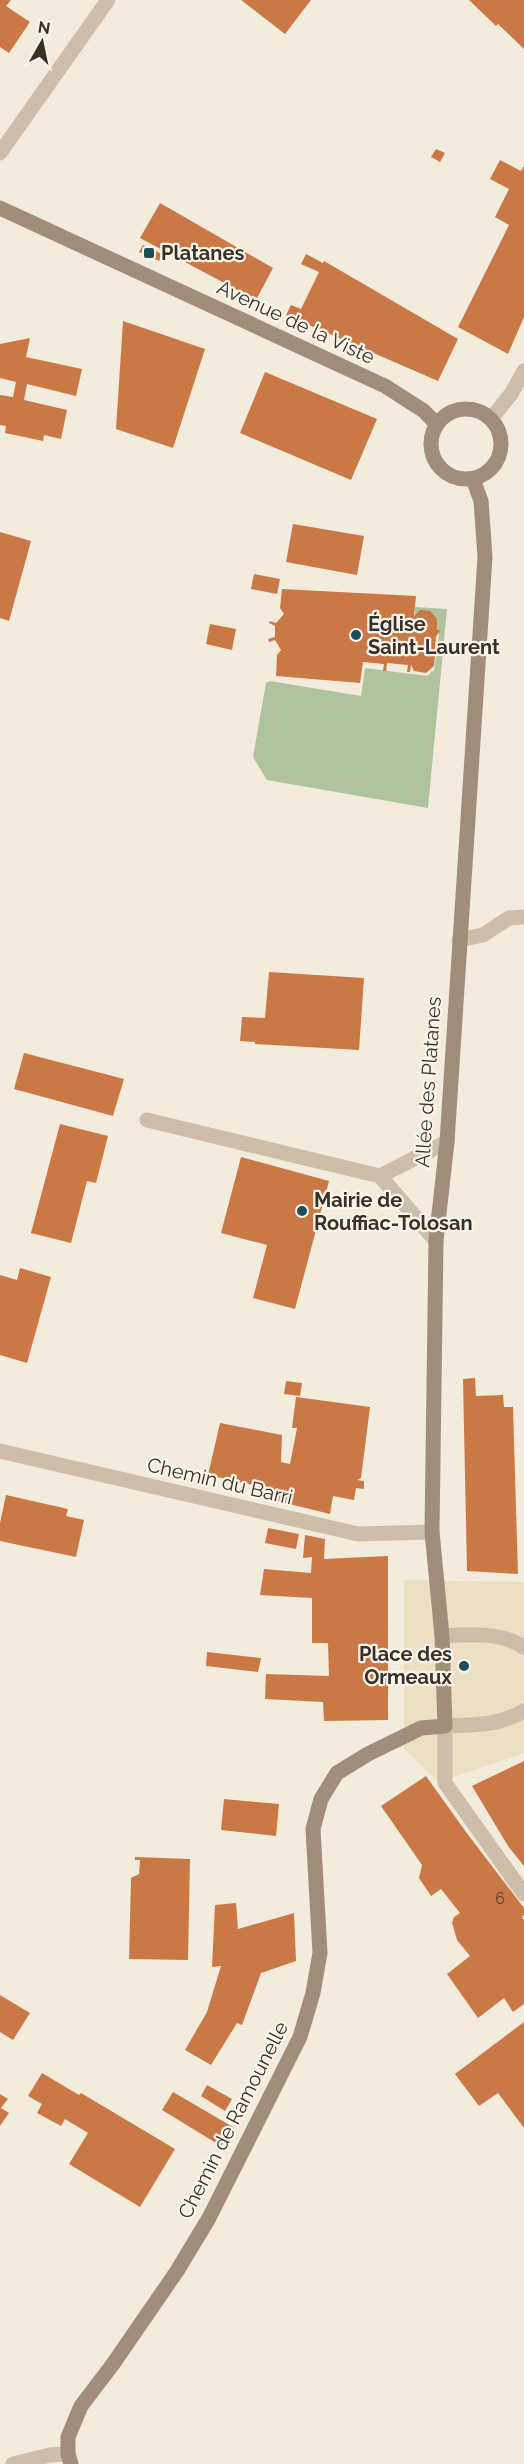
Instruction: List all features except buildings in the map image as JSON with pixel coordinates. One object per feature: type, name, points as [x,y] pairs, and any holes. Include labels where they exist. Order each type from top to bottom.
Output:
[{"type":"street","points":[[0,153],[108,0]]},
{"type":"street","name":"Avenue de la Viste","points":[[0,208],[385,386],[424,411],[437,425]]},
{"type":"street","points":[[491,419],[511,394],[524,371]]},
{"type":"street","points":[[469,409],[481,412],[491,419],[498,429],[502,442],[495,465],[485,474],[473,479],[453,477],[437,464],[431,445],[437,425],[446,416],[469,409]]},
{"type":"street","name":"Allée des Platanes","points":[[444,1726],[442,1636],[432,1532],[436,1241],[447,1142],[485,557],[481,501],[473,479]]},
{"type":"street","points":[[459,940],[483,935],[509,918],[524,918]]},
{"type":"street","points":[[147,1120],[380,1176],[436,1241]]},
{"type":"street","points":[[380,1176],[447,1142]]},
{"type":"street","name":"Chemin du Barri","points":[[0,1452],[358,1534],[432,1532]]},
{"type":"street","points":[[442,1636],[478,1634],[514,1640],[524,1647]]},
{"type":"street","points":[[524,1711],[513,1718],[490,1725],[444,1726],[445,1783],[524,1894]]},
{"type":"street","name":"Chemin de Ramounelle","points":[[69,2459],[68,2437],[81,2406],[177,2271],[209,2217],[300,2037],[313,1994],[320,1953],[313,1829],[321,1799],[337,1773],[368,1754],[421,1728],[444,1726]]},
{"type":"street","points":[[13,2464],[50,2455],[69,2459]]},
{"type":"green space","points":[[415,607],[447,609],[428,808],[267,780],[253,757],[266,683],[270,681],[361,696],[365,668],[427,676],[434,670],[439,635],[437,630],[415,619]]},
{"type":"shaded area","name":"Place des Ormeaux","points":[[404,1580],[524,1582],[524,1753],[439,1782],[404,1749]]},
{"type":"place","name":"Platanes","points":[[149,253]]},
{"type":"place","name":"Église Saint-Laurent","points":[[356,635]]},
{"type":"place","name":"Mairie de Rouffiac-Tolosan","points":[[302,1211]]},
{"type":"place","name":"Place des Ormeaux","points":[[464,1666]]}]
